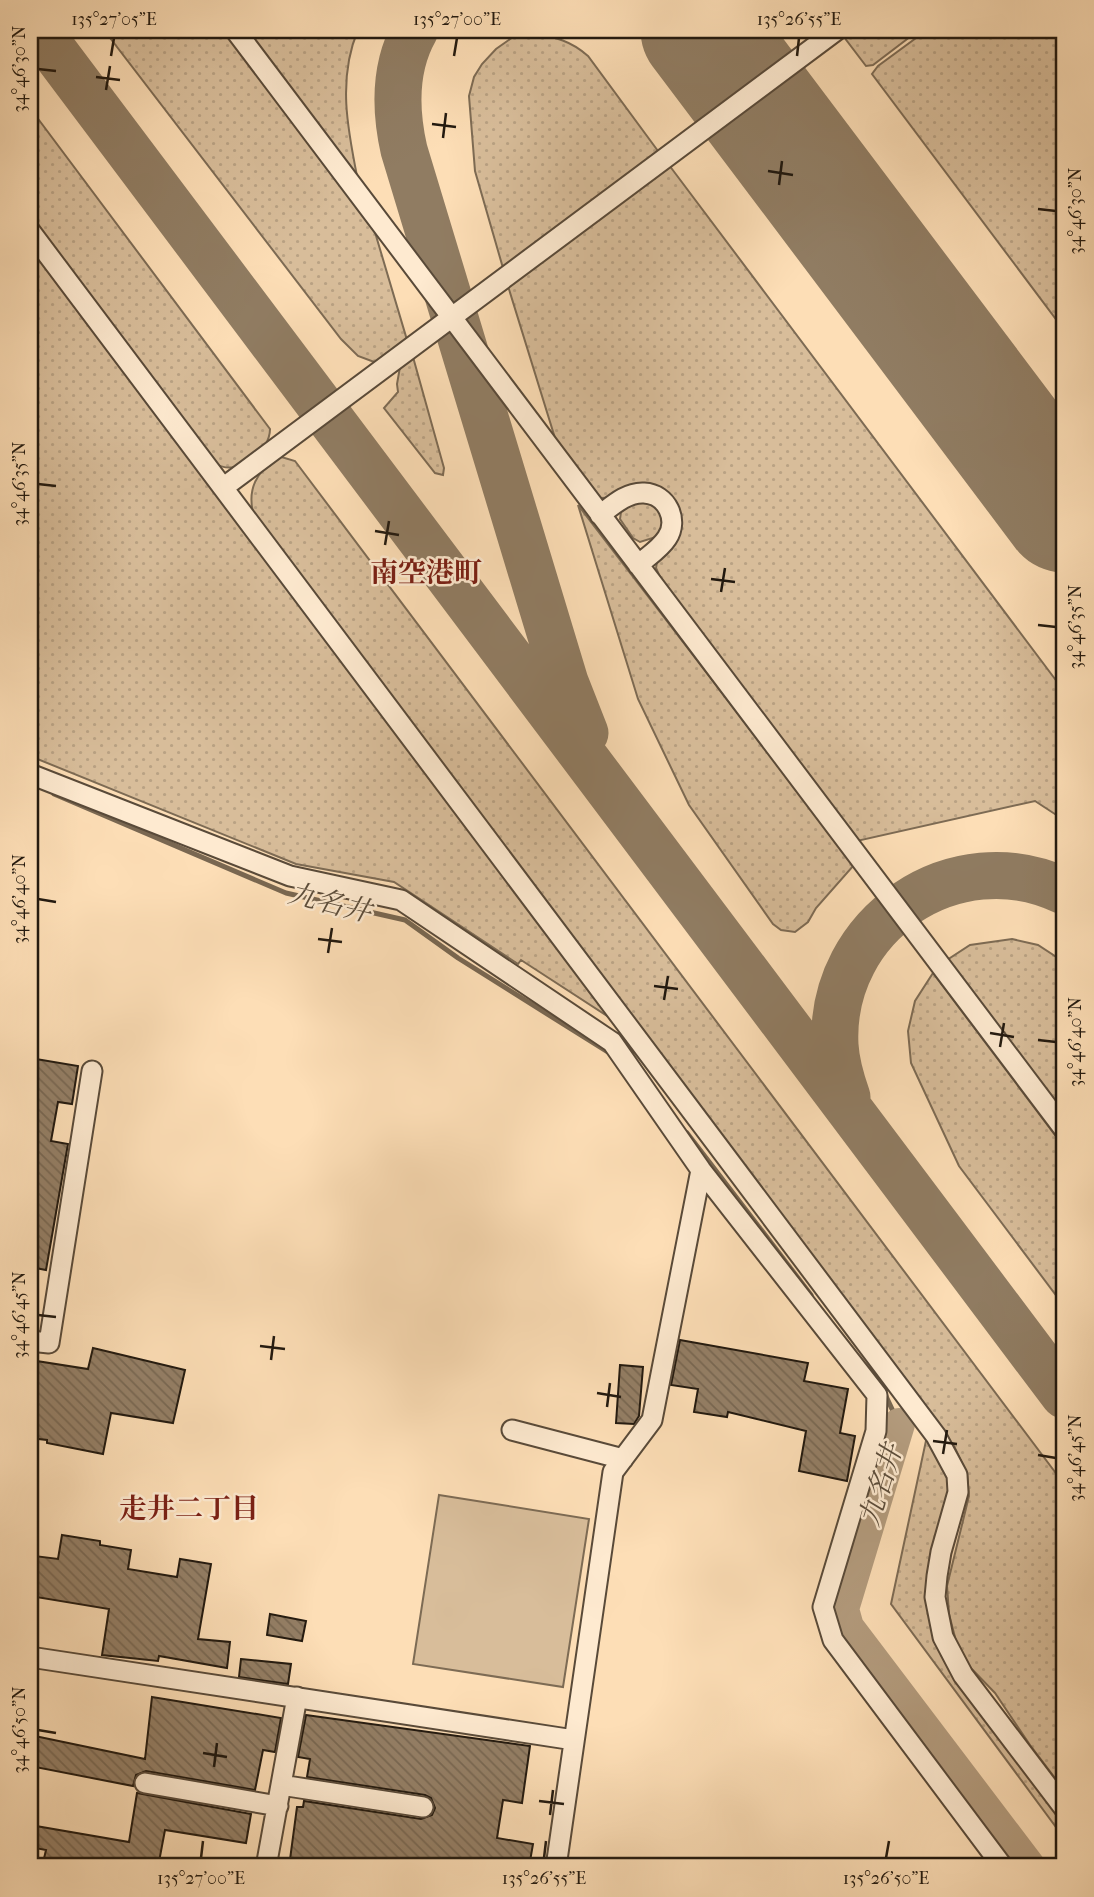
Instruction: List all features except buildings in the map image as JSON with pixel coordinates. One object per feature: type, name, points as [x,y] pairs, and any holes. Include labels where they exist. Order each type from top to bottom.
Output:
[{"type":"street","points":[[235,30],[1064,1129]]},
{"type":"street","points":[[224,487],[836,30]]},
{"type":"street","points":[[30,231],[936,1436],[957,1475],[958,1492],[937,1576],[936,1597],[943,1637],[963,1675],[1064,1808]]},
{"type":"street","points":[[600,515],[624,498],[645,493],[662,500],[669,508],[672,518],[667,538],[638,565]]},
{"type":"street","points":[[30,774],[290,876],[401,900],[612,1042],[701,1170],[877,1395],[876,1431],[823,1608],[832,1640],[1003,1867]]},
{"type":"street","points":[[30,1341],[49,1343],[92,1071]]},
{"type":"street","points":[[556,1867],[613,1472],[652,1420],[701,1170]]},
{"type":"street","points":[[512,1430],[624,1458]]},
{"type":"street","points":[[30,1657],[574,1740]]},
{"type":"street","points":[[267,1867],[297,1697]]},
{"type":"street","points":[[145,1783],[278,1806]]},
{"type":"street","points":[[281,1785],[423,1807]]},
{"type":"shaded area","points":[[104,30],[224,30],[374,229],[407,340],[377,363],[358,356],[341,339]]},
{"type":"shaded area","points":[[245,30],[358,30],[348,67],[346,105],[358,181]]},
{"type":"shaded area","points":[[850,30],[919,30],[873,65],[866,66],[844,37]]},
{"type":"shaded area","points":[[927,30],[1064,30],[1064,330],[872,74],[878,66]]},
{"type":"shaded area","points":[[533,34],[563,40],[588,56],[658,151],[503,268],[475,171],[469,96],[474,77],[496,49],[513,37]]},
{"type":"shaded area","points":[[30,108],[270,429],[269,438],[259,454],[243,465],[225,467],[214,462],[30,216]]},
{"type":"shaded area","points":[[669,165],[1064,691],[1064,820],[1035,801],[857,841],[663,584],[656,568],[668,496],[599,498],[555,438],[508,286]]},
{"type":"shaded area","points":[[30,244],[618,1023],[521,960],[518,964],[394,882],[296,864],[30,756]]},
{"type":"shaded area","points":[[413,357],[444,468],[443,475],[435,473],[384,408],[398,392],[400,367]]},
{"type":"shaded area","points":[[278,456],[295,461],[1064,1484],[1064,1790],[995,1693],[964,1661],[956,1641],[949,1614],[947,1586],[969,1496],[967,1473],[954,1446],[254,516],[251,497],[255,482],[264,468]]},
{"type":"shaded area","points":[[645,501],[661,510],[663,528],[656,537],[640,542],[633,538],[620,519],[621,512],[629,506]]},
{"type":"shaded area","points":[[578,505],[854,865],[816,908],[808,922],[795,932],[781,930],[773,924],[689,805],[638,699]]},
{"type":"shaded area","points":[[1012,939],[1038,945],[1064,962],[1064,1112],[1059,1111],[947,960],[970,945]]},
{"type":"shaded area","points":[[933,973],[1064,1147],[1064,1306],[959,1166],[911,1063],[908,1031],[915,1001]]},
{"type":"shaded area","points":[[927,1436],[949,1482],[947,1505],[931,1567],[950,1668],[1064,1819],[1064,1838],[891,1604]]},
{"type":"shaded area","points":[[439,1495],[589,1519],[563,1687],[413,1664]]},
{"type":"waterway","name":"九名井","points":[[54,794],[286,893],[405,920],[458,958],[611,1054]]},
{"type":"waterway","name":"九名井","points":[[687,1133],[811,1295]]},
{"type":"waterway","name":"九名井","points":[[884,1392],[899,1424]]},
{"type":"waterway","name":"九名井","points":[[899,1424],[843,1609],[848,1627],[1030,1867]]},
{"type":"taxiway","points":[[38,30],[1064,1395]]},
{"type":"taxiway","points":[[415,30],[403,59],[398,89],[404,150],[565,682],[585,733]]},
{"type":"taxiway","points":[[847,1097],[835,1045],[839,1002],[853,963],[876,929],[906,903],[942,885],[981,876],[1023,878],[1064,891]]},
{"type":"runway","points":[[701,30],[1064,512]]},
{"type":"district","name":"南空港町","points":[[426,572]]},
{"type":"district","name":"走井二丁目","points":[[189,1508]]}]
